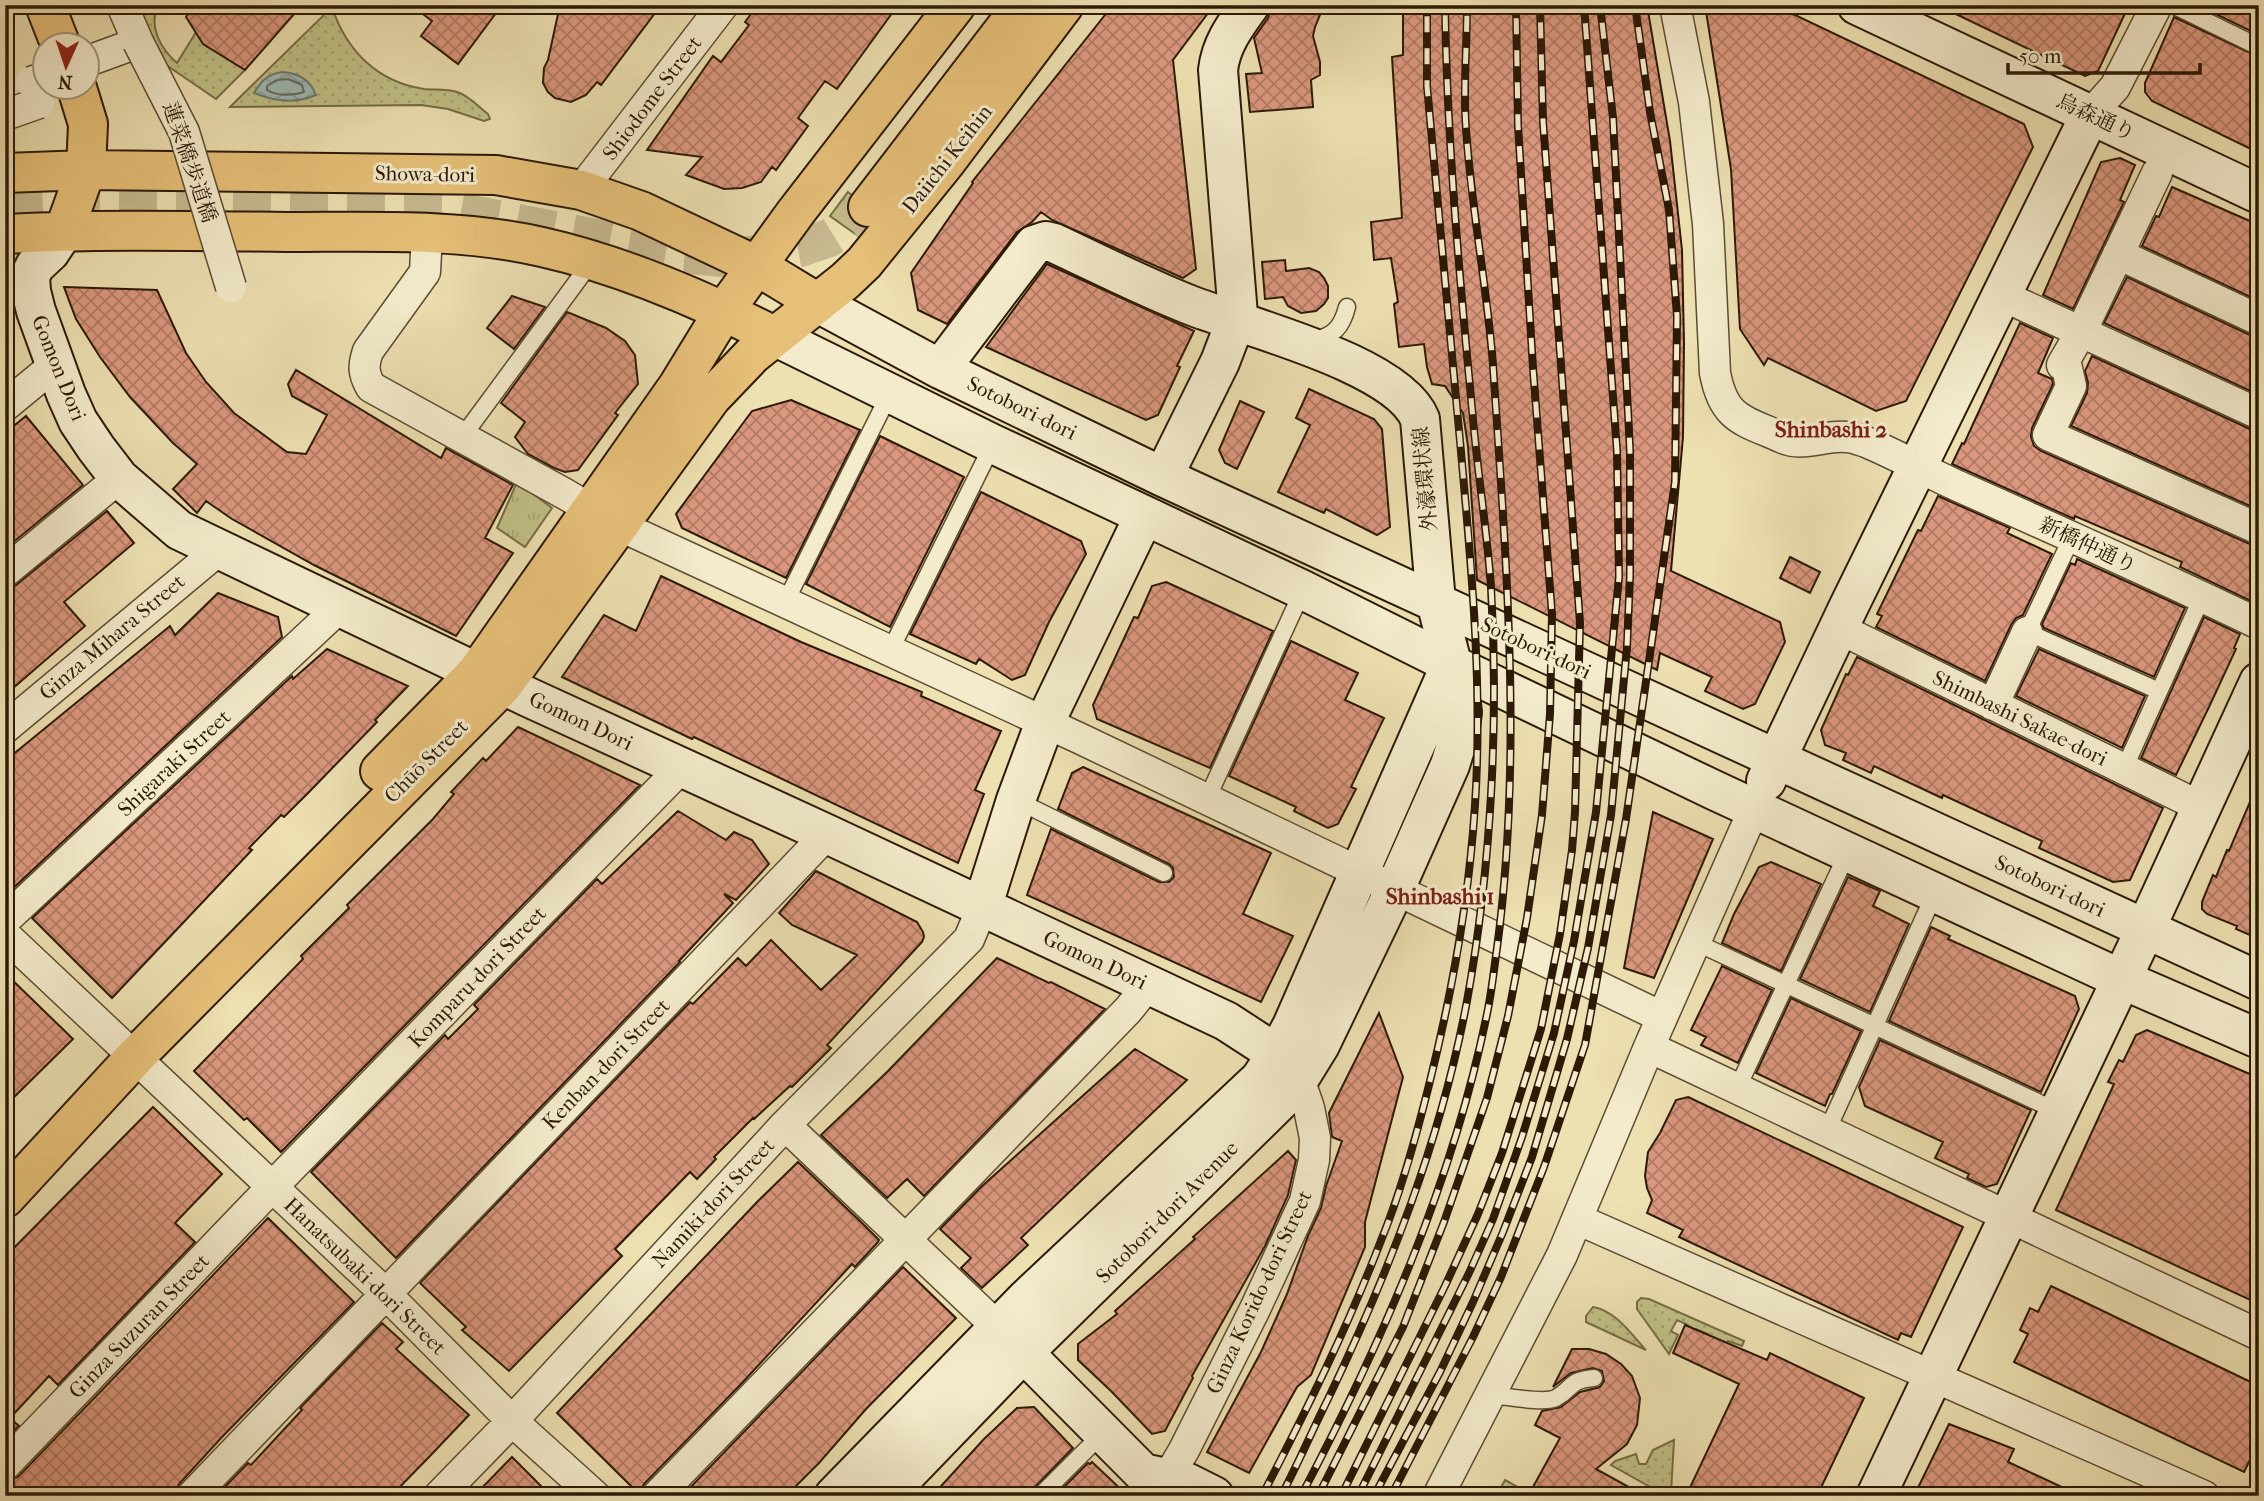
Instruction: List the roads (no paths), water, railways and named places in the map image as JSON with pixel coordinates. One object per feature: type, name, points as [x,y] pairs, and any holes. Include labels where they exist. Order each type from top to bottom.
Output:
[{"type":"main road","points":[[45,5],[56,32]]},
{"type":"main road","points":[[757,268],[956,5]]},
{"type":"main road","points":[[868,207],[1023,5]]},
{"type":"main road","name":"Daiichi Keihin","points":[[818,303],[864,263],[885,238],[1065,5]]},
{"type":"main road","name":"烏森通り","points":[[1857,5],[2259,194]]},
{"type":"main road","points":[[1163,477],[1236,323],[1238,307],[1218,70],[1223,47],[1245,12]]},
{"type":"main road","points":[[64,231],[86,170],[88,124],[81,102]]},
{"type":"main road","points":[[1754,809],[1838,628],[2090,115]]},
{"type":"main road","points":[[88,124],[113,146],[144,162],[171,170]]},
{"type":"main road","name":"Showa-dori","points":[[5,173],[171,170],[496,175],[581,190],[641,211],[757,268],[818,303]]},
{"type":"main road","points":[[5,212],[20,220],[64,231]]},
{"type":"main road","name":"Gomon Dori","points":[[64,231],[30,276],[36,311],[66,394],[78,421],[119,478],[179,530],[1226,1021],[1288,1066]]},
{"type":"main road","points":[[5,233],[427,233],[497,239],[542,247],[592,261],[671,289],[724,311],[1754,809],[2121,979],[2259,1039]]},
{"type":"main road","name":"外濠環状線","points":[[940,369],[1034,245],[1046,241],[1188,304],[1371,373],[1395,390],[1417,411],[1422,432],[1436,602],[1451,664]]},
{"type":"main road","name":"Chūō Street","points":[[5,1161],[127,1049],[490,678],[604,517],[724,311],[757,268]]},
{"type":"main road","name":"Chūō Street","points":[[604,517],[732,374],[818,303]]},
{"type":"main road","name":"Sotobori-dori","points":[[818,303],[940,369],[1163,477],[2259,981]]},
{"type":"main road","points":[[982,908],[1016,800],[1045,722],[1144,516]]},
{"type":"main road","points":[[1288,1066],[1292,1026],[1451,664]]},
{"type":"main road","points":[[1395,889],[1450,765],[1459,736],[1461,701],[1451,664]]},
{"type":"main road","points":[[1876,1496],[2145,930],[2259,682]]},
{"type":"main road","name":"Sotobori-dori Avenue","points":[[834,1496],[1281,1100],[1288,1066],[1320,1045],[1395,889]]},
{"type":"main road","name":"Chūō Street","points":[[5,1198],[127,1049]]},
{"type":"main road","points":[[1010,1340],[1143,1473],[1162,1487],[1186,1482],[1214,1496]]},
{"type":"main road","name":"Sotobori-dori Avenue","points":[[892,1493],[1010,1340]]},
{"type":"street","name":"蓮菜橋歩道橋","points":[[122,5],[184,132],[231,287]]},
{"type":"street","name":"Shiodome Street","points":[[581,190],[723,5]]},
{"type":"street","name":"新橋仲通り","points":[[1675,5],[1694,102],[1708,224],[1715,373],[1719,392],[1734,415],[1787,440],[1847,437],[1866,442],[1917,468],[2259,624]]},
{"type":"street","points":[[2090,115],[2115,86],[2157,5]]},
{"type":"street","points":[[102,56],[128,46]]},
{"type":"street","points":[[5,115],[32,93]]},
{"type":"street","points":[[2157,173],[2081,332],[2062,365],[2067,368],[2071,386],[2048,435],[2259,529]]},
{"type":"street","points":[[427,233],[425,272],[368,351],[363,364],[371,387],[604,517],[1045,722],[1662,1017]]},
{"type":"street","points":[[2118,254],[2259,320]]},
{"type":"street","points":[[2001,295],[2259,414]]},
{"type":"street","points":[[5,406],[56,364]]},
{"type":"street","points":[[5,572],[119,478]]},
{"type":"street","name":"Ginza Mihara Street","points":[[5,728],[189,572],[220,549]]},
{"type":"street","name":"Shigaraki Street","points":[[5,920],[341,606]]},
{"type":"street","name":"Shimbashi Sakae-dori","points":[[1838,628],[2202,807]]},
{"type":"street","points":[[1993,705],[2027,632]]},
{"type":"street","name":"Komparu-dori Street","points":[[272,1187],[682,767]]},
{"type":"street","points":[[1438,1496],[1562,1255],[1649,1047],[1754,809]]},
{"type":"street","name":"Kenban-dori Street","points":[[192,1496],[827,834]]},
{"type":"street","name":"Namiki-dori Street","points":[[439,1496],[512,1421],[785,1125],[969,939],[982,908]]},
{"type":"street","name":"Hanatsubaki-dori Street","points":[[5,935],[386,1294],[512,1421],[595,1496]]},
{"type":"street","points":[[657,1496],[1128,1010],[1148,985]]},
{"type":"street","points":[[1649,1047],[2259,1335]]},
{"type":"street","name":"Ginza Korido-dori Street","points":[[1162,1487],[1184,1450],[1255,1309],[1305,1201],[1314,1160],[1315,1138],[1309,1108],[1288,1066]]},
{"type":"street","points":[[785,1125],[1010,1340]]},
{"type":"street","name":"Ginza Suzuran Street","points":[[5,1465],[272,1187]]},
{"type":"street","points":[[1577,1219],[2204,1496]]},
{"type":"lane","points":[[2173,5],[2259,47]]},
{"type":"lane","points":[[463,436],[592,261]]},
{"type":"lane","points":[[1286,339],[1324,339],[1336,332],[1347,307]]},
{"type":"lane","points":[[785,603],[890,393]]},
{"type":"lane","points":[[890,651],[993,443]]},
{"type":"lane","points":[[2073,537],[2027,632],[2159,691]]},
{"type":"lane","points":[[1207,799],[1303,590]]},
{"type":"lane","points":[[2124,769],[2202,597]]},
{"type":"lane","points":[[1016,800],[1164,873]]},
{"type":"lane","points":[[1737,1089],[1848,852]]},
{"type":"lane","points":[[1827,1131],[1935,893]]},
{"type":"lane","points":[[1695,942],[2059,1112]]},
{"type":"lane","points":[[1490,1395],[1548,1400],[1559,1396],[1576,1382],[1594,1378]]},
{"type":"lane","points":[[1040,1496],[1103,1433]]},
{"type":"water","points":[[282,72],[303,78],[316,95],[285,101],[254,93],[265,79]]},
{"type":"tunnel","points":[[5,208],[55,205],[455,211],[679,254],[722,258],[800,248],[829,238],[850,225],[868,207]]},
{"type":"railway","points":[[1262,1496],[1341,1336],[1396,1201],[1414,1143],[1437,1050],[1452,981],[1469,876],[1477,760],[1475,623],[1427,86],[1427,5]]},
{"type":"railway","points":[[1281,1496],[1372,1303],[1428,1155],[1456,1053],[1467,1001],[1482,899],[1493,742],[1491,587],[1463,316],[1448,109],[1445,5]]},
{"type":"railway","points":[[1301,1496],[1387,1319],[1435,1198],[1474,1073],[1488,1009],[1497,948],[1509,803],[1510,657],[1493,365],[1466,128],[1467,5]]},
{"type":"railway","points":[[1318,1496],[1403,1327],[1444,1222],[1487,1098],[1508,1016],[1527,918],[1542,815],[1550,714],[1552,614],[1518,125],[1516,5]]},
{"type":"railway","points":[[1341,1496],[1445,1286],[1502,1153],[1541,1029],[1560,934],[1572,850],[1580,623],[1543,121],[1540,5]]},
{"type":"railway","points":[[1358,1496],[1469,1273],[1493,1219],[1522,1137],[1554,1033],[1574,941],[1596,812],[1619,577],[1617,451],[1584,5]]},
{"type":"railway","points":[[1374,1496],[1440,1372],[1473,1302],[1532,1157],[1567,1039],[1588,948],[1611,815],[1627,647],[1630,451],[1613,118],[1600,5]]},
{"type":"railway","points":[[1391,1496],[1501,1277],[1544,1167],[1585,1045],[1626,819],[1675,482],[1677,316],[1669,210],[1650,112],[1635,5]]},
{"type":"district","name":"Shinbashi 2","points":[[1831,429]]},
{"type":"district","name":"Shinbashi 1","points":[[1440,896]]}]
